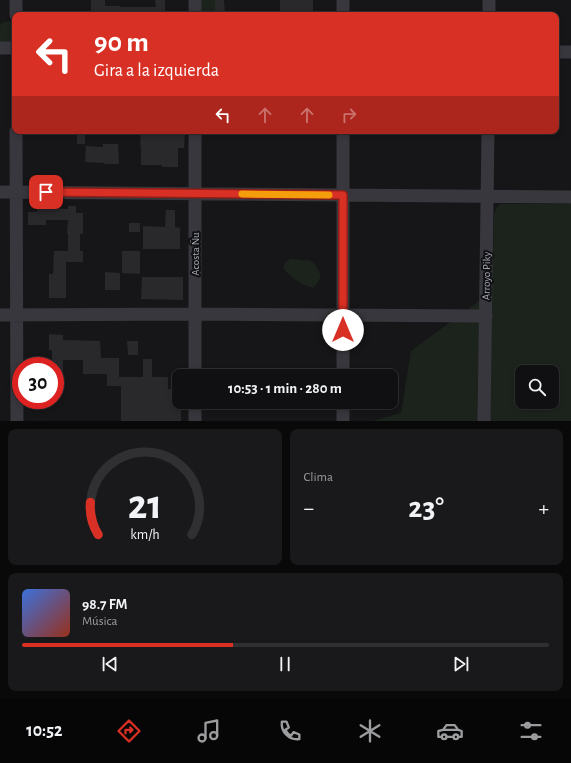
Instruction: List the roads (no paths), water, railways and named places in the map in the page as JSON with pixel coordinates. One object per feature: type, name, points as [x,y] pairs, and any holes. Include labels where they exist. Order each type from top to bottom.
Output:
[{"type":"street","points":[[16,0],[16,12]]},
{"type":"street","points":[[195,0],[195,12]]},
{"type":"street","points":[[343,0],[343,12]]},
{"type":"street","points":[[489,0],[489,12]]},
{"type":"street","points":[[0,48],[12,48]]},
{"type":"street","points":[[559,52],[571,52]]},
{"type":"street","points":[[16,134],[17,421]]},
{"type":"street","name":"Acosta Ñu","points":[[195,134],[195,369]]},
{"type":"street","points":[[343,134],[343,369]]},
{"type":"street","name":"Arroyo Piky","points":[[484,421],[488,134]]},
{"type":"street","points":[[0,192],[571,197]]},
{"type":"street","points":[[0,315],[195,314],[486,316]]},
{"type":"street","points":[[195,409],[195,421]]},
{"type":"street","points":[[343,409],[343,421]]}]
